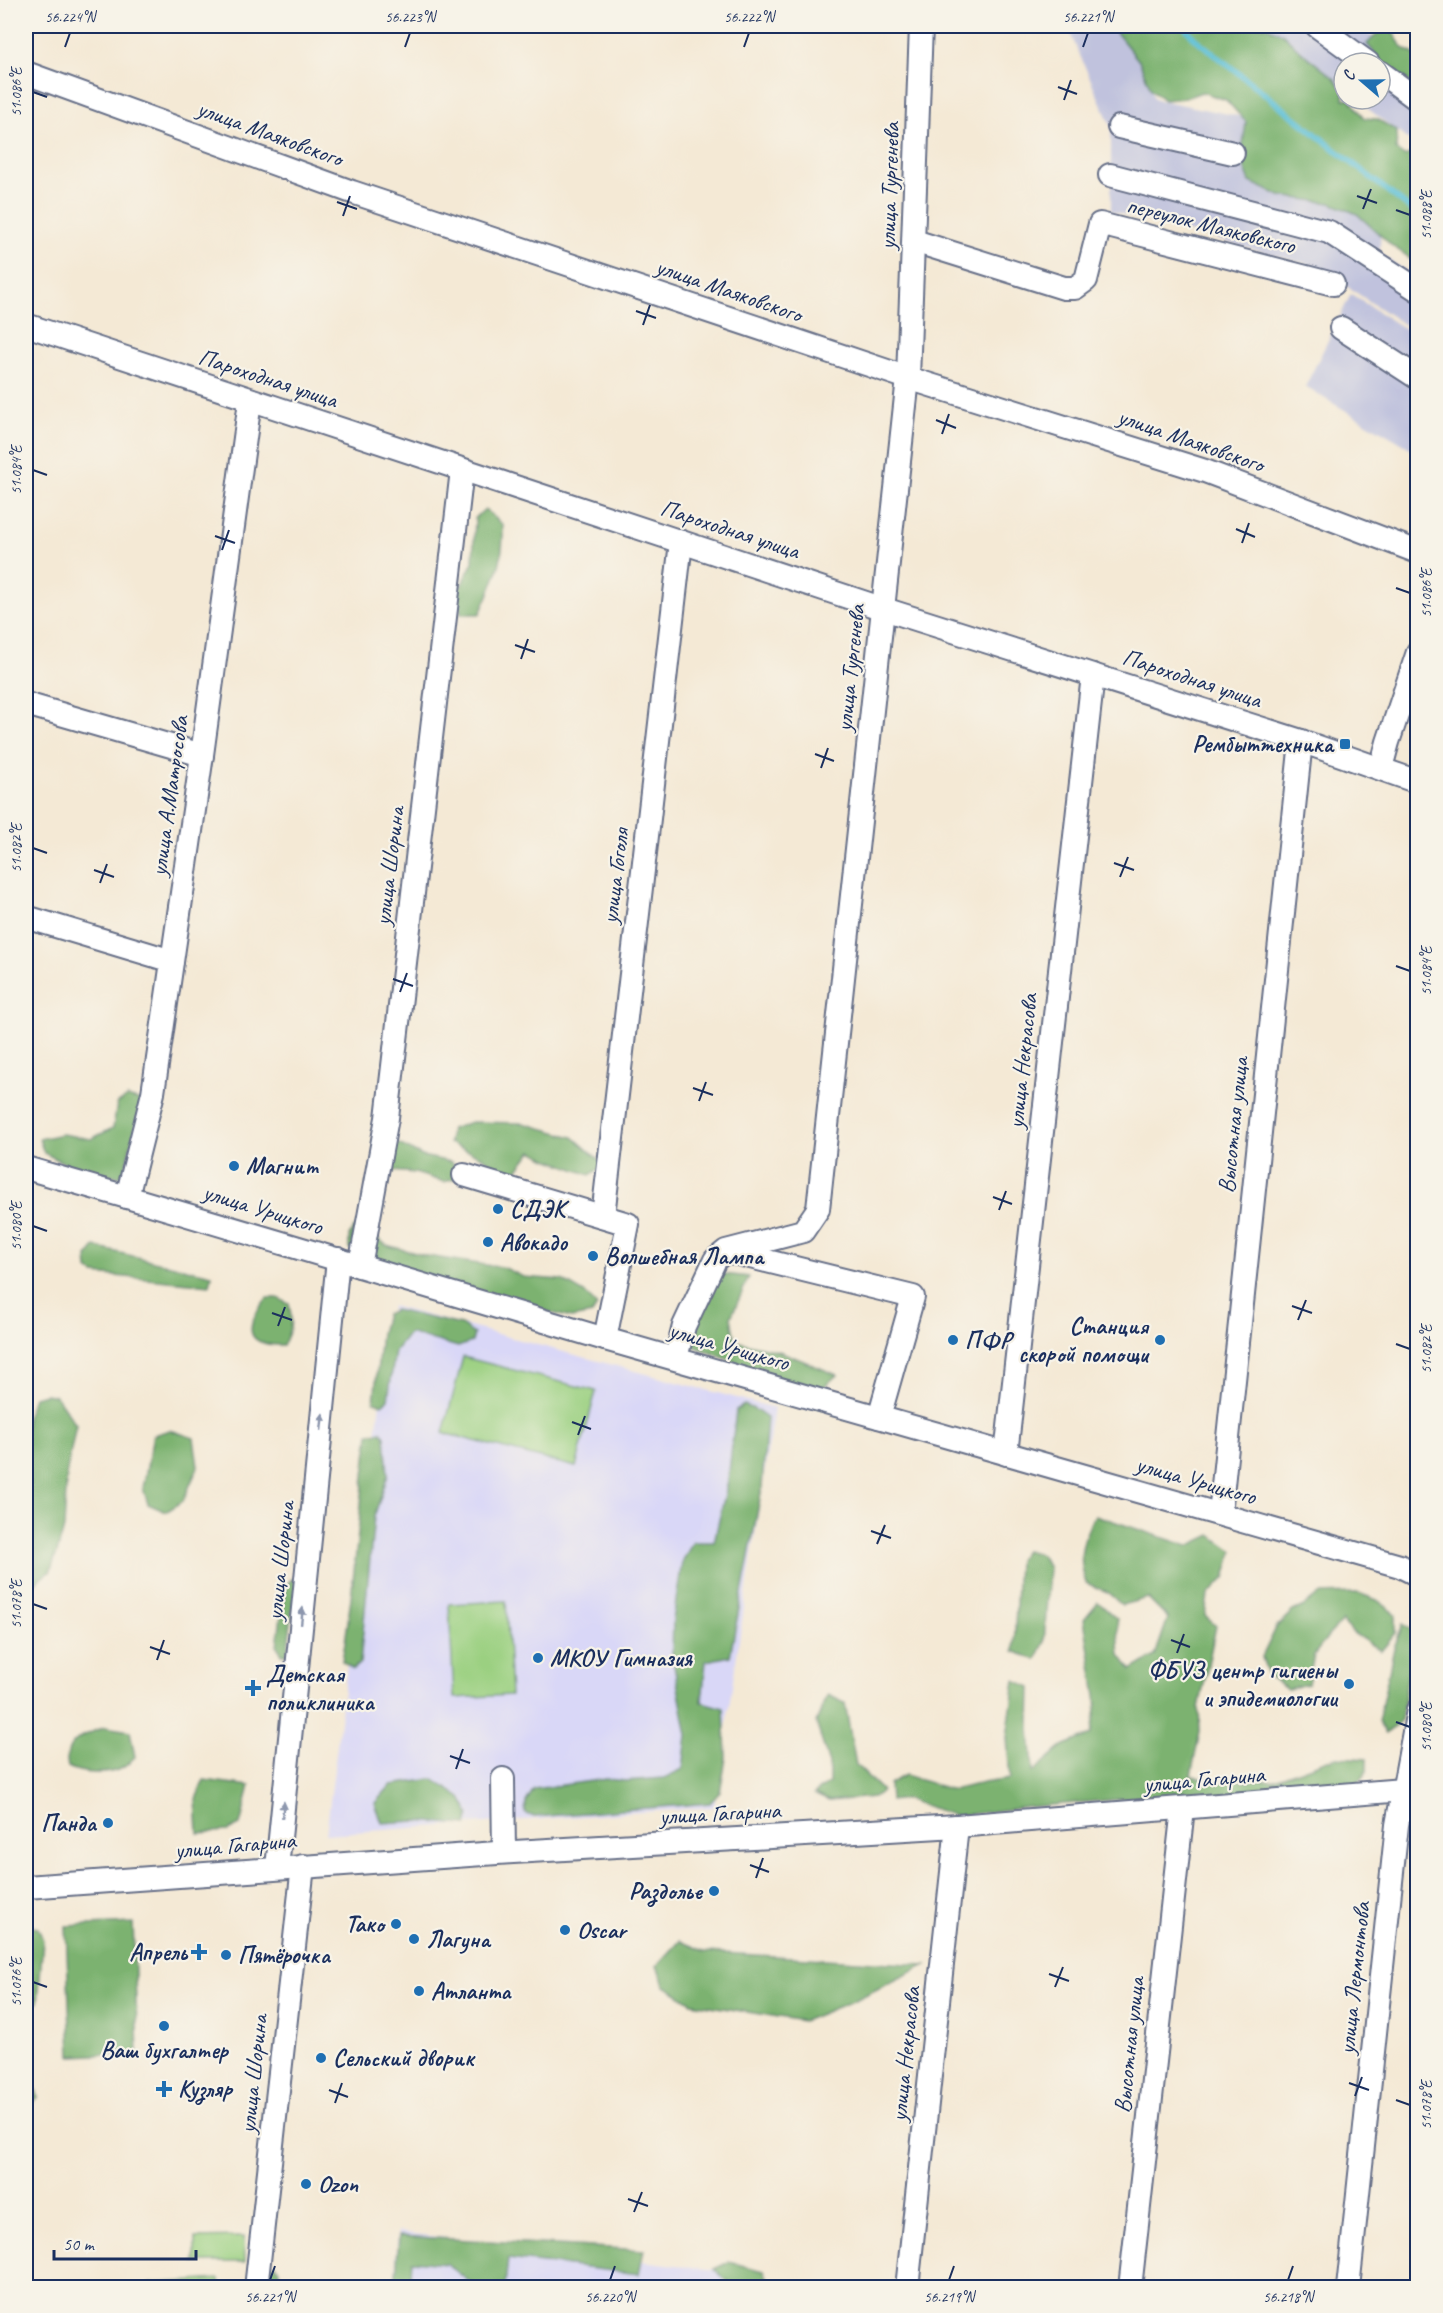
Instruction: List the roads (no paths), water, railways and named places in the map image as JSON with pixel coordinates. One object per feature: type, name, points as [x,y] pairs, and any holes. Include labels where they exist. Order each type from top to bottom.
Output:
[{"type":"street","name":"улица Тургенева","points":[[726,1251],[803,1231],[818,1209],[908,378],[921,26]]},
{"type":"street","points":[[1325,28],[1353,51]]},
{"type":"street","name":"улица Маяковского","points":[[26,73],[352,192],[908,378],[1205,471],[1418,552]]},
{"type":"street","points":[[1392,81],[1418,100]]},
{"type":"street","points":[[1119,127],[1233,153]]},
{"type":"street","points":[[1110,175],[1329,232],[1418,290]]},
{"type":"street","name":"переулок Маяковского","points":[[914,241],[1064,288],[1075,288],[1086,280],[1100,224],[1333,284]]},
{"type":"street","name":"Пароходная улица","points":[[26,326],[884,609],[1301,741],[1418,782]]},
{"type":"street","points":[[1341,328],[1418,378]]},
{"type":"street","name":"улица А.Матросова","points":[[127,1197],[153,1093],[250,401]]},
{"type":"street","name":"улица Шорина","points":[[360,1266],[387,1118],[462,470]]},
{"type":"street","name":"улица Гоголя","points":[[603,1216],[681,542]]},
{"type":"street","points":[[1381,768],[1418,652]]},
{"type":"street","name":"улица Некрасова","points":[[1006,1454],[1093,675]]},
{"type":"street","points":[[26,704],[202,755]]},
{"type":"street","name":"Высотная улица","points":[[1220,1515],[1301,741]]},
{"type":"street","points":[[26,917],[172,961]]},
{"type":"street","name":"улица Урицкого","points":[[26,1168],[606,1339],[1400,1566],[1418,1575]]},
{"type":"street","points":[[464,1175],[628,1224],[606,1339]]},
{"type":"street","points":[[676,1358],[684,1326],[715,1260],[726,1251],[913,1297],[879,1417]]},
{"type":"street","name":"улица Шорина","points":[[277,1868],[338,1259]]},
{"type":"street","name":"улица Лермонтова","points":[[1348,2288],[1418,1710]]},
{"type":"street","points":[[503,1779],[504,1852]]},
{"type":"street","name":"улица Гагарина","points":[[26,1887],[504,1852],[957,1826],[1410,1789]]},
{"type":"street","name":"Высотная улица","points":[[1130,2288],[1183,1808]]},
{"type":"street","name":"улица Некрасова","points":[[907,2288],[957,1826]]},
{"type":"street","name":"улица Шорина","points":[[256,2288],[303,1866]]},
{"type":"waterway","points":[[1184,26],[1194,38],[1418,215]]},
{"type":"place","name":"Рембыттехника","points":[[1345,744]]},
{"type":"place","name":"Магнит","points":[[234,1166]]},
{"type":"place","name":"СДЭК","points":[[498,1209]]},
{"type":"place","name":"Авокадо","points":[[488,1242]]},
{"type":"place","name":"Волшебная Лампа","points":[[593,1256]]},
{"type":"place","name":"ПФР","points":[[953,1340]]},
{"type":"place","name":"Станция скорой помощи","points":[[1160,1340]]},
{"type":"place","name":"МКОУ Гимназия","points":[[538,1658]]},
{"type":"place","name":"ФБУЗ центр гигиены и эпидемиологии","points":[[1349,1684]]},
{"type":"place","name":"Детская поликлиника","points":[[253,1688]]},
{"type":"place","name":"Панда","points":[[108,1823]]},
{"type":"place","name":"Раздолье","points":[[714,1891]]},
{"type":"place","name":"Тако","points":[[396,1924]]},
{"type":"place","name":"Oscar","points":[[565,1930]]},
{"type":"place","name":"Лагуна","points":[[414,1939]]},
{"type":"place","name":"Апрель","points":[[199,1952]]},
{"type":"place","name":"Пятёрочка","points":[[226,1955]]},
{"type":"place","name":"Атланта","points":[[419,1991]]},
{"type":"place","name":"Ваш бухгалтер","points":[[164,2026]]},
{"type":"place","name":"Сельский дворик","points":[[321,2058]]},
{"type":"place","name":"Кузляр","points":[[164,2089]]},
{"type":"place","name":"Ozon","points":[[306,2184]]}]
